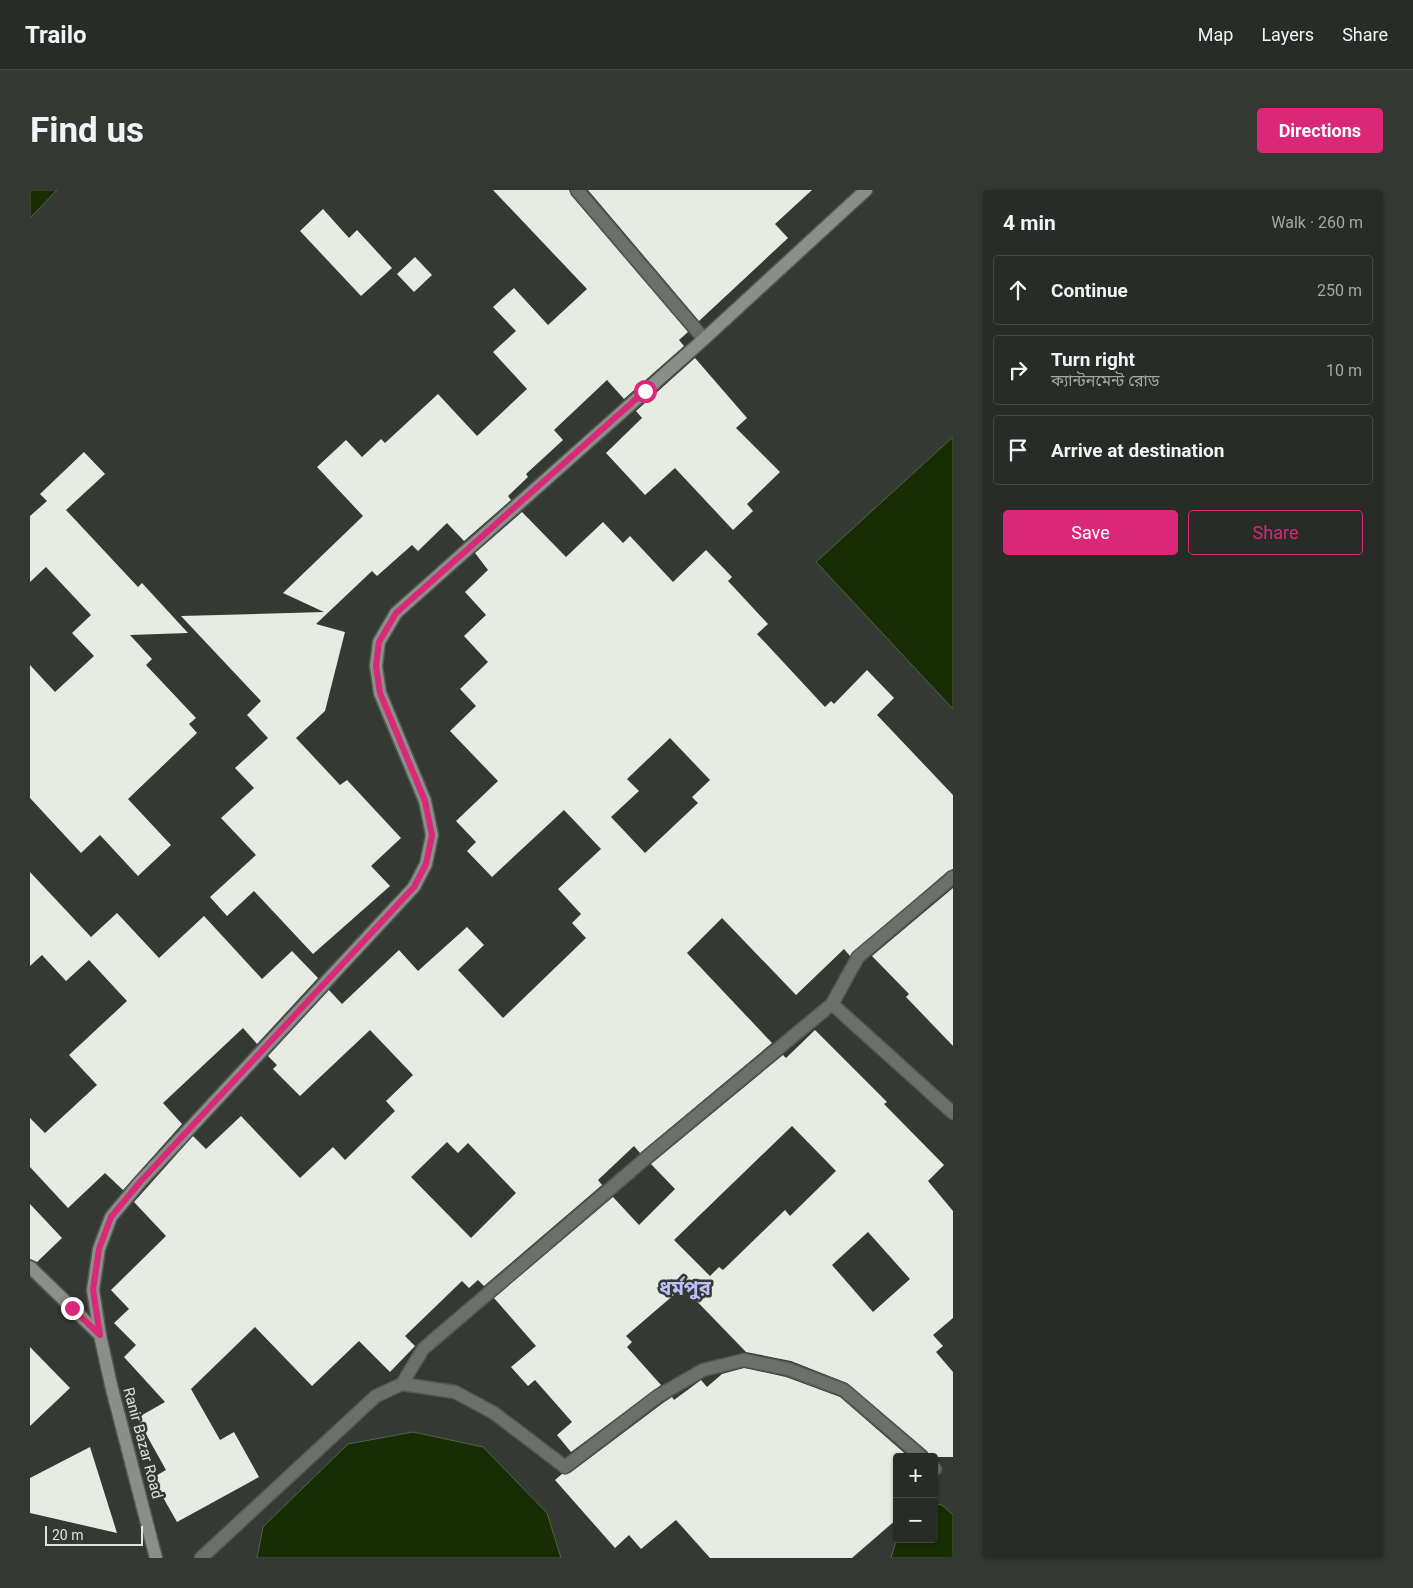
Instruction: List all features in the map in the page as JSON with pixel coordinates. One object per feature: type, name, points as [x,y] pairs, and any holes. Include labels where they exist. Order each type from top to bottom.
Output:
[{"type":"main road","name":"Ranir Bazar Road","points":[[156,1558],[100,1335],[93,1290],[99,1249],[111,1217],[140,1182],[414,887],[426,864],[432,835],[425,801],[380,693],[376,666],[379,642],[396,613],[704,339],[866,190]]},
{"type":"main road","points":[[30,1266],[100,1335]]},
{"type":"street","points":[[577,190],[704,339]]},
{"type":"street","points":[[402,1384],[423,1349],[652,1153],[832,1004],[858,957],[953,877]]},
{"type":"street","points":[[832,1004],[953,1113]]},
{"type":"street","points":[[201,1558],[376,1396],[402,1384],[454,1392],[494,1413],[565,1467],[658,1396],[702,1370],[744,1360],[788,1368],[844,1390],[917,1453]]},
{"type":"shaded area","points":[[30,190],[57,190],[30,218]]},
{"type":"shaded area","points":[[953,437],[953,709],[816,562]]},
{"type":"shaded area","points":[[413,1432],[483,1447],[547,1513],[561,1558],[257,1558],[263,1527],[348,1444]]},
{"type":"shaded area","points":[[938,1504],[942,1505],[953,1515],[953,1558],[891,1558],[896,1543],[938,1543]]},
{"type":"building","points":[[493,190],[569,190],[571,195],[688,332],[679,340],[684,346],[624,399],[607,380],[554,430],[563,440],[526,474],[528,477],[508,496],[511,500],[464,541],[447,523],[418,551],[412,545],[377,576],[372,571],[316,624],[345,632],[325,711],[296,738],[340,785],[347,780],[401,838],[371,866],[390,886],[313,954],[254,891],[227,916],[210,897],[256,855],[221,818],[254,788],[235,768],[268,738],[247,715],[261,701],[181,616],[324,612],[283,593],[363,516],[317,467],[346,440],[362,457],[381,439],[385,443],[438,394],[477,436],[527,389],[493,352],[516,331],[493,307],[514,288],[548,325],[587,289]]},
{"type":"building","points":[[588,190],[812,190],[775,224],[788,238],[699,321]]},
{"type":"building","points":[[323,209],[349,238],[357,230],[392,268],[361,296],[300,231]]},
{"type":"building","points":[[415,257],[432,275],[414,292],[397,274]]},
{"type":"building","points":[[695,358],[747,418],[736,428],[780,472],[747,504],[753,511],[733,530],[675,468],[645,495],[606,453],[642,418],[636,411]]},
{"type":"building","points":[[84,452],[105,474],[66,510],[138,587],[142,583],[188,633],[130,635],[152,659],[146,665],[196,718],[189,724],[197,733],[128,799],[171,845],[138,876],[100,835],[81,853],[30,798],[30,665],[55,692],[94,656],[72,633],[91,615],[46,567],[30,582],[30,516],[47,501],[40,494]]},
{"type":"building","points":[[522,512],[566,557],[603,522],[623,543],[630,536],[673,582],[706,550],[732,577],[728,581],[768,624],[757,634],[825,707],[831,701],[834,704],[867,670],[894,698],[877,715],[953,795],[953,869],[948,871],[850,956],[844,949],[796,995],[722,918],[687,953],[772,1043],[640,1153],[634,1146],[598,1180],[602,1185],[484,1286],[478,1280],[469,1288],[462,1281],[405,1336],[415,1346],[390,1372],[359,1341],[312,1386],[255,1327],[191,1389],[220,1440],[234,1432],[259,1477],[177,1522],[152,1478],[166,1470],[137,1418],[165,1402],[124,1357],[136,1345],[114,1323],[129,1309],[111,1290],[166,1236],[134,1202],[193,1136],[206,1149],[241,1116],[300,1178],[333,1147],[345,1160],[395,1111],[386,1101],[413,1075],[370,1030],[300,1096],[273,1069],[277,1065],[268,1056],[329,990],[342,1004],[399,950],[418,971],[467,927],[484,945],[458,970],[503,1018],[586,938],[572,923],[581,914],[558,889],[601,849],[564,810],[492,877],[467,851],[476,842],[456,821],[498,781],[450,731],[476,706],[460,689],[488,662],[464,636],[486,615],[465,592],[488,570],[475,553]],"holes":[[[670,738],[710,780],[692,797],[698,803],[645,853],[611,817],[639,791],[627,779]],[[447,1142],[458,1153],[468,1143],[516,1193],[471,1238],[411,1177]]]},
{"type":"building","points":[[30,872],[91,937],[117,913],[159,958],[204,916],[262,979],[292,951],[318,978],[257,1044],[243,1028],[163,1103],[182,1124],[123,1190],[105,1173],[68,1208],[30,1167],[30,1118],[45,1133],[97,1085],[69,1055],[127,1001],[89,960],[66,981],[42,955],[30,966]]},
{"type":"building","points":[[953,888],[953,1046],[906,997],[909,994],[872,956]]},
{"type":"building","points":[[815,1030],[887,1102],[884,1104],[944,1165],[928,1181],[953,1211],[953,1318],[933,1335],[943,1346],[936,1352],[953,1372],[953,1457],[938,1457],[938,1453],[928,1453],[847,1383],[791,1361],[746,1352],[683,1287],[626,1336],[632,1342],[627,1347],[661,1385],[571,1452],[557,1435],[572,1422],[535,1380],[528,1386],[511,1367],[536,1346],[494,1298],[613,1197],[639,1225],[675,1189],[651,1164],[783,1055],[786,1058]],"holes":[[[792,1126],[836,1171],[790,1216],[785,1210],[723,1270],[719,1267],[710,1276],[674,1240]],[[868,1232],[910,1279],[873,1312],[832,1265]]]},
{"type":"building","points":[[30,1204],[62,1238],[37,1262],[30,1259]]},
{"type":"building","points":[[30,1347],[70,1388],[30,1426]]},
{"type":"building","points":[[744,1368],[786,1377],[840,1397],[904,1453],[893,1453],[893,1522],[852,1558],[710,1558],[676,1520],[641,1549],[629,1535],[615,1548],[555,1480],[562,1474],[570,1473],[672,1397],[674,1400],[701,1380],[707,1387],[722,1374]]},
{"type":"building","points":[[90,1447],[117,1533],[30,1513],[30,1478]]},
{"type":"district","name":"ধর্মপুর","points":[[685,1288]]},
{"type":"route","points":[[72,1308],[100,1335],[93,1290],[99,1249],[111,1217],[140,1182],[414,887],[426,864],[432,835],[425,801],[380,693],[376,666],[379,642],[396,613],[645,391]]}]
